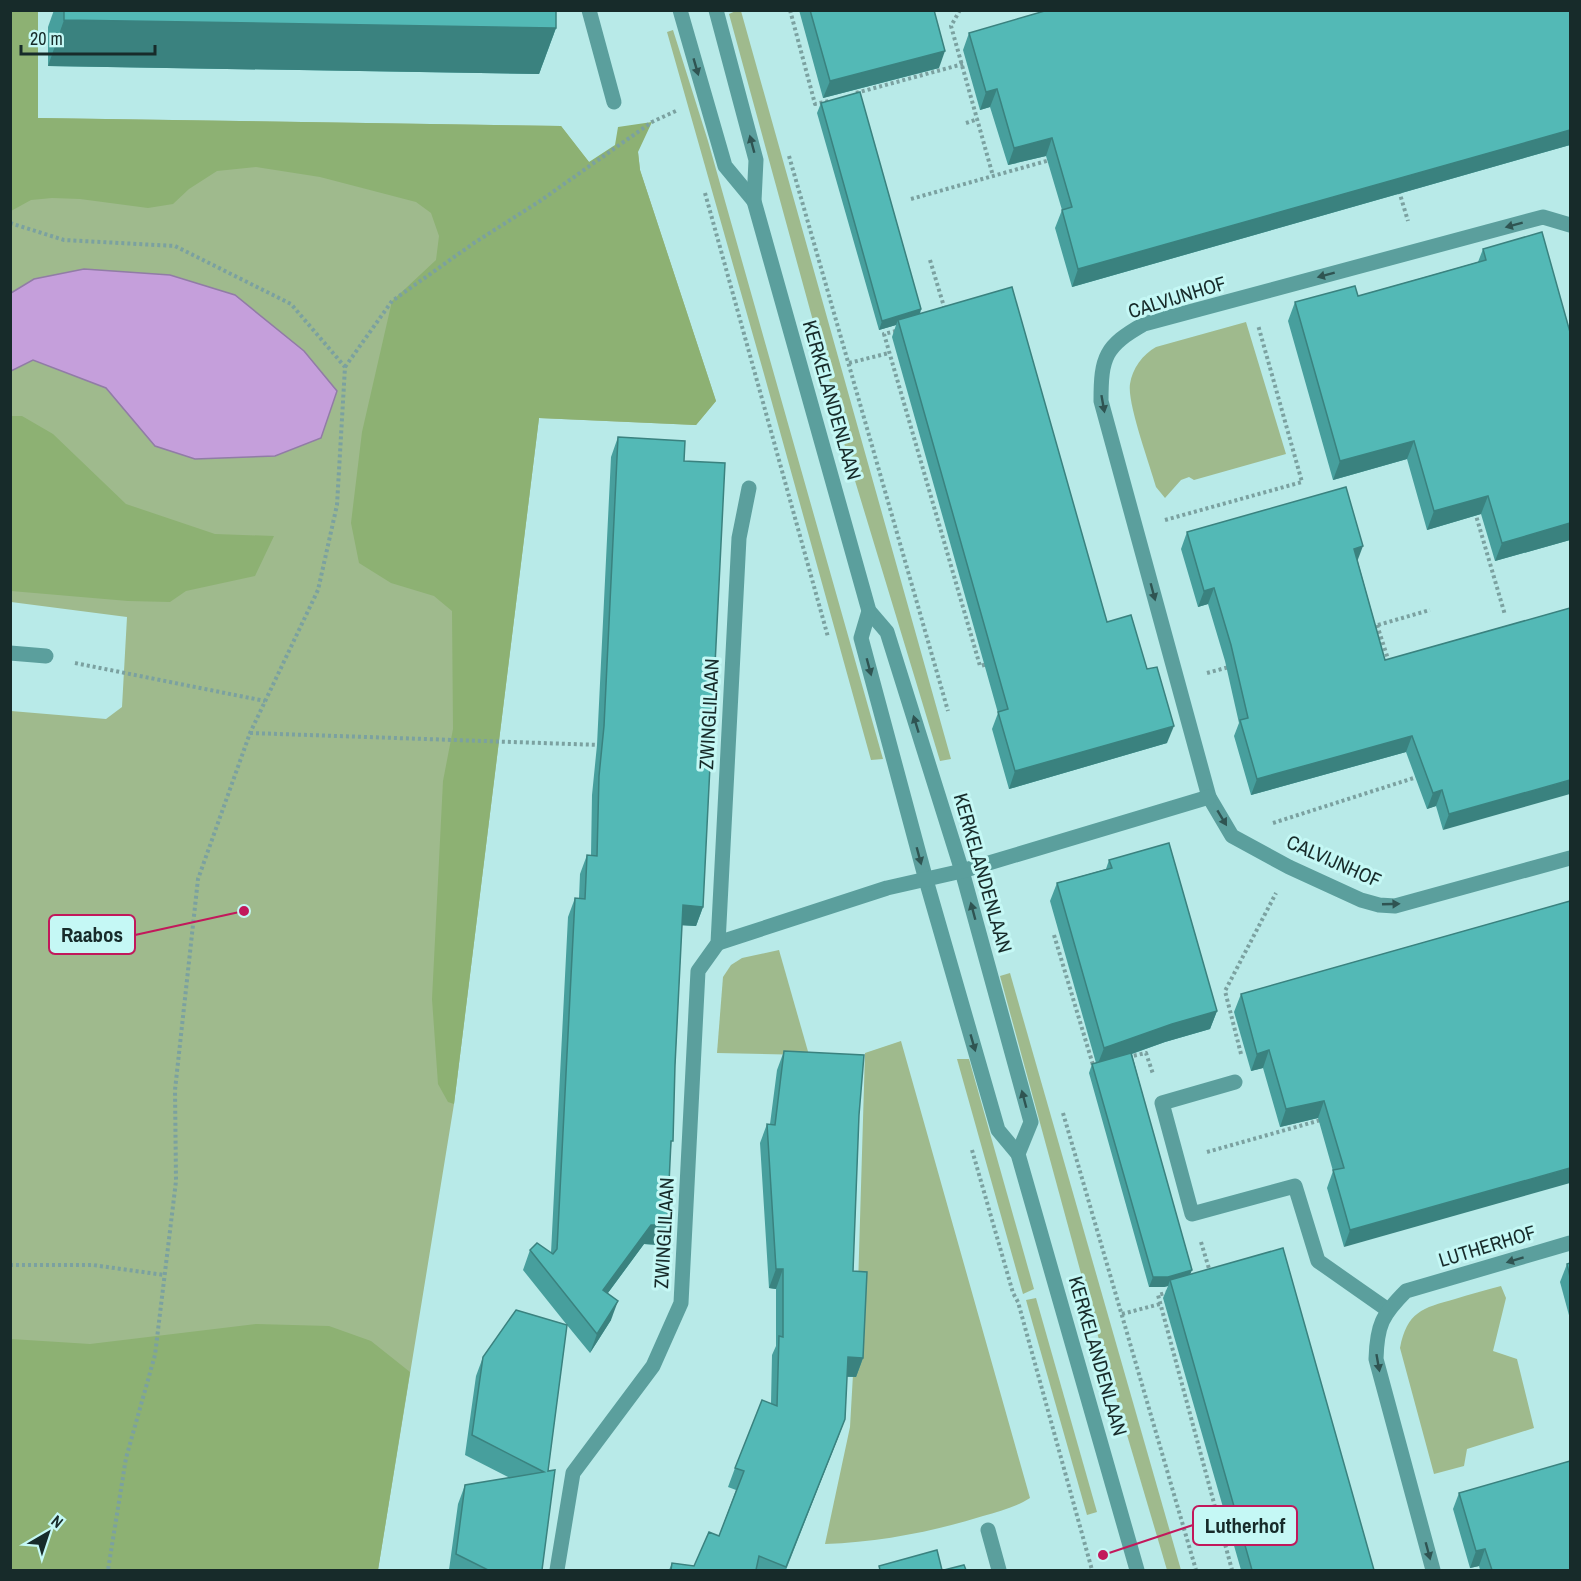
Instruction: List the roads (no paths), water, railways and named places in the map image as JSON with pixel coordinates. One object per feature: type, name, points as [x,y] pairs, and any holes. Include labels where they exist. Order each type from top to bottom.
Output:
[{"type":"street","points":[[589,10],[614,102]]},
{"type":"street","name":"KERKELANDENLAAN","points":[[680,10],[725,166],[754,201]]},
{"type":"street","name":"KERKELANDENLAAN","points":[[716,10],[756,160],[754,201],[869,611],[888,632],[962,872],[1031,1122],[1018,1154]]},
{"type":"street","name":"CALVIJNHOF","points":[[1570,225],[1544,217],[1144,324],[1122,337],[1111,348],[1101,371],[1101,401],[1209,797],[1232,836],[1289,867],[1361,900],[1395,906],[1570,858]]},
{"type":"street","name":"ZWINGLILAAN","points":[[557,1570],[573,1473],[653,1366],[681,1303],[698,971],[718,943],[739,538],[749,488]]},
{"type":"street","name":"KERKELANDENLAAN","points":[[869,611],[861,638],[933,879],[998,1130],[1018,1154],[1138,1570]]},
{"type":"street","points":[[10,653],[46,656]]},
{"type":"street","points":[[718,943],[887,888],[962,872],[1209,797]]},
{"type":"street","points":[[1235,1082],[1162,1103],[1192,1214],[1296,1186],[1318,1261],[1388,1310]]},
{"type":"street","name":"LUTHERHOF","points":[[1433,1570],[1376,1359],[1377,1334],[1388,1310],[1406,1291],[1570,1243]]},
{"type":"street","points":[[988,1530],[999,1570]]},
{"type":"place","name":"Raabos","points":[[244,911]]},
{"type":"place","name":"Lutherhof","points":[[1103,1555]]}]
